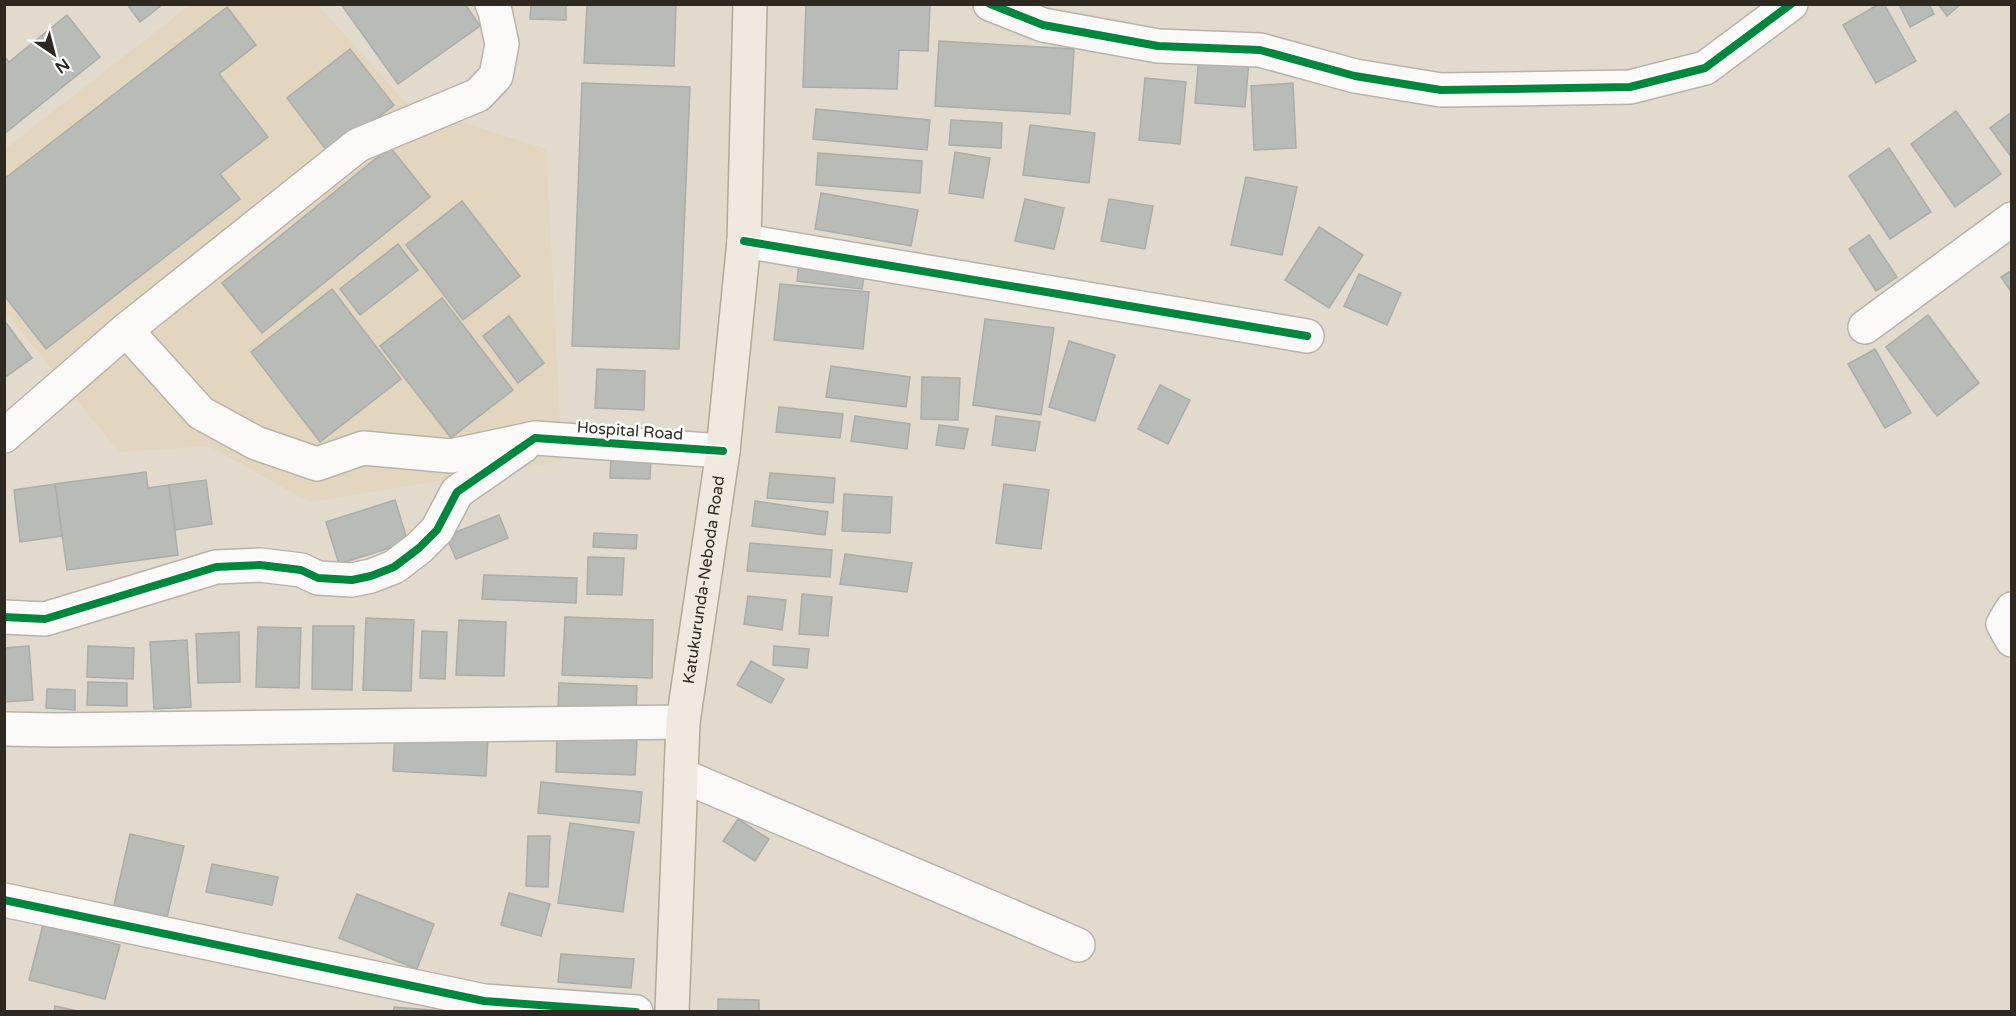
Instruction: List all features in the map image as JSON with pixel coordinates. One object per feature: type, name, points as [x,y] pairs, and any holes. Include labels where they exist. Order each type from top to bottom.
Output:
[{"type":"main road","name":"Katukurunda-Neboda Road","points":[[672,1011],[683,722],[723,451],[744,241],[750,4]]},
{"type":"street","points":[[4,436],[126,330],[358,145],[478,95],[496,75],[502,44],[492,4]]},
{"type":"street","points":[[990,4],[1043,25],[1158,46],[1260,50],[1355,76],[1441,90],[1630,87],[1705,68],[1791,4]]},
{"type":"street","points":[[1865,327],[2012,219]]},
{"type":"street","points":[[744,241],[1307,336]]},
{"type":"street","name":"Hospital Road","points":[[126,330],[201,413],[256,443],[317,464],[363,448],[451,456],[535,438],[723,451]]},
{"type":"street","points":[[4,617],[45,619],[216,567],[260,566],[301,570],[318,578],[352,580],[370,576],[394,567],[419,548],[437,530],[457,492],[535,438]]},
{"type":"street","points":[[2012,609],[2003,624],[2012,640]]},
{"type":"street","points":[[4,729],[683,722]]},
{"type":"street","points":[[681,775],[1078,945]]},
{"type":"street","points":[[4,900],[484,1002],[636,1011]]},
{"type":"shaded area","points":[[190,5],[318,5],[408,105],[546,149],[562,461],[309,502],[209,446],[119,452],[5,311],[5,149]]},
{"type":"building","points":[[127,4],[163,4],[140,22]]},
{"type":"building","points":[[341,4],[465,4],[480,26],[398,84]]},
{"type":"building","points":[[531,4],[566,4],[566,20],[530,19]]},
{"type":"building","points":[[587,4],[676,4],[674,66],[584,63]]},
{"type":"building","points":[[806,4],[930,4],[928,51],[899,50],[897,89],[803,87]]},
{"type":"building","points":[[1879,4],[1884,4],[1916,61],[1876,83],[1843,25]]},
{"type":"building","points":[[1899,4],[1929,4],[1934,14],[1910,27]]},
{"type":"building","points":[[1938,4],[1961,4],[1947,16]]},
{"type":"building","points":[[227,7],[256,45],[219,74],[268,137],[220,174],[240,199],[46,349],[4,295],[4,179]]},
{"type":"building","points":[[67,15],[100,57],[4,134],[4,56],[9,62]]},
{"type":"building","points":[[939,41],[1074,49],[1070,114],[935,106]]},
{"type":"building","points":[[350,49],[394,105],[330,155],[287,98]]},
{"type":"building","points":[[1199,56],[1249,61],[1245,107],[1195,103]]},
{"type":"building","points":[[1145,78],[1186,82],[1180,144],[1139,140]]},
{"type":"building","points":[[582,83],[690,87],[679,349],[572,346]]},
{"type":"building","points":[[1293,83],[1296,148],[1254,150],[1251,86]]},
{"type":"building","points":[[816,109],[930,120],[927,150],[813,139]]},
{"type":"building","points":[[1956,111],[2001,174],[1955,207],[1911,144]]},
{"type":"building","points":[[2012,112],[2012,158],[1990,128]]},
{"type":"building","points":[[951,120],[1002,123],[1001,148],[949,145]]},
{"type":"building","points":[[1030,125],[1095,133],[1089,183],[1023,175]]},
{"type":"building","points":[[390,147],[430,197],[262,333],[222,283]]},
{"type":"building","points":[[1889,148],[1931,212],[1890,239],[1849,176]]},
{"type":"building","points":[[955,152],[990,158],[983,198],[949,193]]},
{"type":"building","points":[[818,153],[922,161],[920,193],[816,185]]},
{"type":"building","points":[[1246,177],[1297,187],[1282,255],[1231,245]]},
{"type":"building","points":[[821,193],[918,210],[911,246],[815,229]]},
{"type":"building","points":[[1025,199],[1064,208],[1054,249],[1015,241]]},
{"type":"building","points":[[1109,199],[1153,206],[1145,249],[1101,241]]},
{"type":"building","points":[[462,201],[520,276],[463,320],[406,245]]},
{"type":"building","points":[[1319,227],[1363,255],[1329,308],[1285,280]]},
{"type":"building","points":[[1869,235],[1897,277],[1876,291],[1849,249]]},
{"type":"building","points":[[398,244],[418,270],[360,315],[340,289]]},
{"type":"building","points":[[799,262],[865,270],[862,289],[797,281]]},
{"type":"building","points":[[2012,270],[2012,293],[2001,277]]},
{"type":"building","points":[[1359,274],[1401,293],[1387,325],[1344,306]]},
{"type":"building","points":[[780,284],[869,292],[863,349],[774,340]]},
{"type":"building","points":[[332,289],[401,379],[320,442],[251,352]]},
{"type":"building","points":[[442,298],[513,390],[451,438],[380,346]]},
{"type":"building","points":[[1928,315],[1979,383],[1937,416],[1886,347]]},
{"type":"building","points":[[509,316],[544,363],[518,383],[483,336]]},
{"type":"building","points":[[985,319],[1054,328],[1041,415],[973,405]]},
{"type":"building","points":[[4,320],[32,358],[4,378]]},
{"type":"building","points":[[1069,341],[1115,355],[1095,421],[1049,407]]},
{"type":"building","points":[[1875,349],[1911,413],[1885,428],[1848,364]]},
{"type":"building","points":[[831,366],[910,377],[906,407],[826,397]]},
{"type":"building","points":[[597,369],[645,371],[644,410],[595,408]]},
{"type":"building","points":[[922,377],[960,378],[958,420],[921,419]]},
{"type":"building","points":[[1160,385],[1190,400],[1168,444],[1138,429]]},
{"type":"building","points":[[779,407],[843,414],[840,438],[776,432]]},
{"type":"building","points":[[855,416],[910,424],[907,449],[851,441]]},
{"type":"building","points":[[996,416],[1040,422],[1035,451],[992,445]]},
{"type":"building","points":[[939,425],[968,429],[964,449],[936,445]]},
{"type":"building","points":[[611,456],[651,457],[650,479],[610,478]]},
{"type":"building","points":[[146,472],[148,488],[169,485],[178,555],[67,570],[55,484]]},
{"type":"building","points":[[770,473],[835,478],[833,503],[767,498]]},
{"type":"building","points":[[206,480],[212,524],[175,530],[169,485]]},
{"type":"building","points":[[55,484],[62,536],[20,542],[14,490]]},
{"type":"building","points":[[1004,484],[1049,490],[1041,549],[996,543]]},
{"type":"building","points":[[844,494],[892,497],[890,533],[842,531]]},
{"type":"building","points":[[395,500],[408,542],[339,564],[326,522]]},
{"type":"building","points":[[755,501],[828,512],[825,535],[752,526]]},
{"type":"building","points":[[499,515],[508,538],[456,559],[446,536]]},
{"type":"building","points":[[594,533],[637,535],[636,549],[593,547]]},
{"type":"building","points":[[750,543],[832,550],[830,577],[747,571]]},
{"type":"building","points":[[845,554],[912,563],[907,592],[840,584]]},
{"type":"building","points":[[588,557],[624,558],[622,595],[587,594]]},
{"type":"building","points":[[484,575],[577,578],[576,603],[482,599]]},
{"type":"building","points":[[802,594],[832,597],[828,636],[799,634]]},
{"type":"building","points":[[748,596],[786,600],[782,630],[744,624]]},
{"type":"building","points":[[565,617],[653,620],[652,678],[562,675]]},
{"type":"building","points":[[366,618],[414,620],[411,691],[363,690]]},
{"type":"building","points":[[459,620],[506,622],[504,676],[456,675]]},
{"type":"building","points":[[313,626],[354,626],[352,690],[312,689]]},
{"type":"building","points":[[258,627],[301,628],[299,688],[256,687]]},
{"type":"building","points":[[422,631],[447,632],[445,679],[420,678]]},
{"type":"building","points":[[239,632],[240,682],[198,683],[196,634]]},
{"type":"building","points":[[187,640],[191,707],[154,709],[150,642]]},
{"type":"building","points":[[29,646],[33,700],[4,702],[4,648]]},
{"type":"building","points":[[88,646],[134,648],[133,679],[87,677]]},
{"type":"building","points":[[774,646],[809,649],[807,668],[773,665]]},
{"type":"building","points":[[751,661],[784,679],[771,703],[737,685]]},
{"type":"building","points":[[88,682],[127,683],[127,706],[87,705]]},
{"type":"building","points":[[559,683],[637,686],[636,713],[558,710]]},
{"type":"building","points":[[47,689],[75,690],[75,710],[46,708]]},
{"type":"building","points":[[395,732],[488,737],[486,776],[393,771]]},
{"type":"building","points":[[557,737],[637,740],[635,775],[556,772]]},
{"type":"building","points":[[541,782],[642,792],[639,823],[538,813]]},
{"type":"building","points":[[738,819],[769,839],[755,861],[723,841]]},
{"type":"building","points":[[570,823],[634,832],[623,912],[558,903]]},
{"type":"building","points":[[130,834],[184,846],[167,917],[114,905]]},
{"type":"building","points":[[528,836],[550,836],[548,887],[526,886]]},
{"type":"building","points":[[212,864],[278,877],[272,905],[206,892]]},
{"type":"building","points":[[509,893],[550,904],[541,936],[501,925]]},
{"type":"building","points":[[357,894],[434,924],[417,969],[339,938]]},
{"type":"building","points":[[43,925],[120,945],[105,999],[29,980]]},
{"type":"building","points":[[561,954],[634,959],[631,988],[558,982]]},
{"type":"building","points":[[718,999],[759,1000],[759,1012],[718,1012]]},
{"type":"building","points":[[55,1006],[82,1012],[54,1012]]},
{"type":"building","points":[[394,1007],[457,1012],[393,1012]]},
{"type":"cycle path","points":[[990,4],[1043,25],[1158,46],[1260,50],[1355,76],[1441,90],[1630,87],[1705,68],[1791,4]]},
{"type":"cycle path","points":[[744,241],[1307,336]]},
{"type":"cycle path","points":[[4,617],[45,619],[216,567],[260,565],[301,570],[318,578],[352,580],[371,576],[394,567],[419,548],[437,530],[457,492],[535,438],[723,451]]},
{"type":"cycle path","points":[[4,900],[484,1001],[636,1012]]}]
